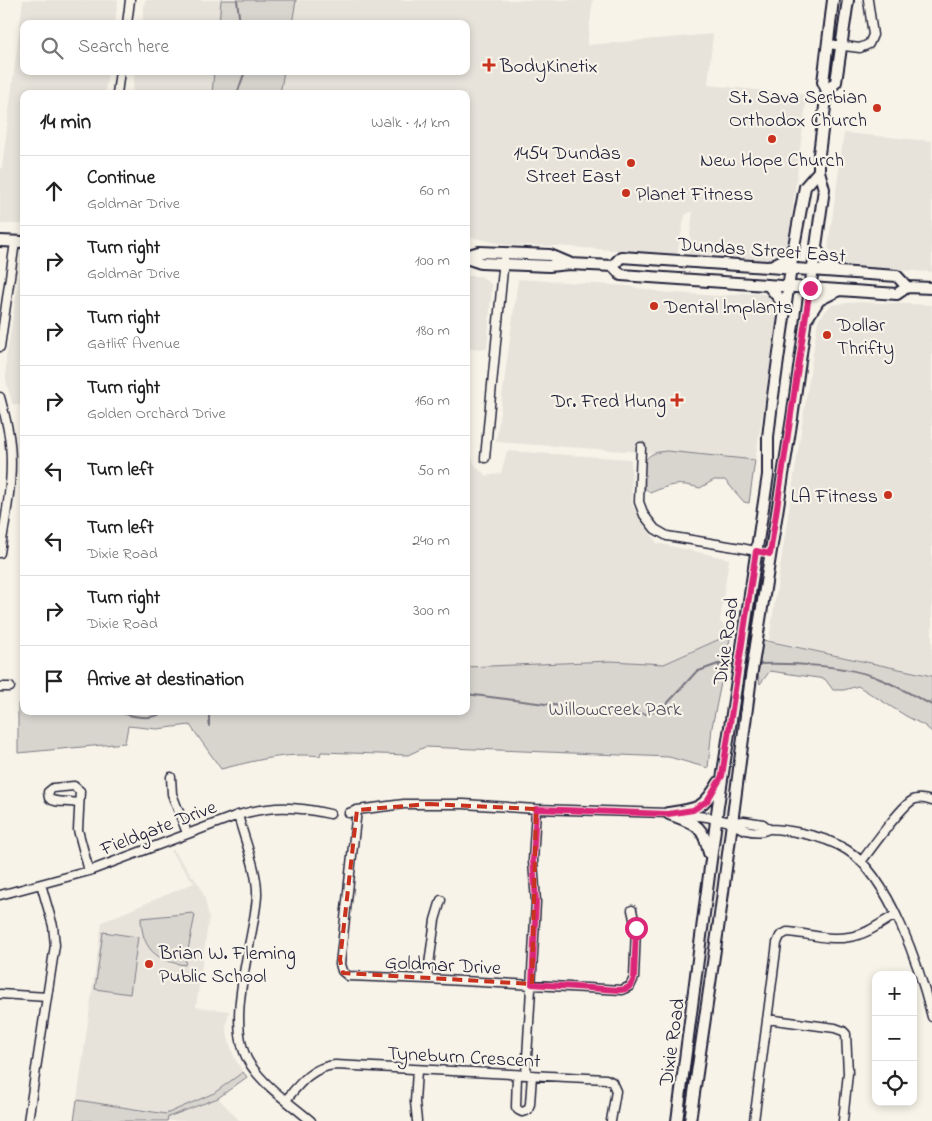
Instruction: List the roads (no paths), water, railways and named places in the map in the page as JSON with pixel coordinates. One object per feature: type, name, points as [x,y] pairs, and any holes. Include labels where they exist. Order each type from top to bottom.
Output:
[{"type":"main road","name":"Dixie Road","points":[[690,1121],[750,678],[806,320],[824,189],[819,171],[819,154],[827,91],[823,82],[833,0]]},
{"type":"main road","name":"Dixie Road","points":[[827,91],[836,82],[848,0]]},
{"type":"main road","name":"Dixie Road","points":[[678,1121],[716,819],[768,475],[770,424],[794,246],[805,187],[819,171]]},
{"type":"main road","points":[[0,241],[20,242]]},
{"type":"main road","points":[[769,267],[783,260],[794,246]]},
{"type":"main road","points":[[816,248],[824,262],[840,272]]},
{"type":"main road","name":"Dundas Street East","points":[[470,255],[479,252],[550,255],[570,264]]},
{"type":"main road","name":"Dundas Street East","points":[[613,266],[621,257],[897,276],[906,287]]},
{"type":"main road","name":"Dundas Street East","points":[[470,259],[481,263],[613,266],[621,275],[896,294],[906,287],[932,288]]},
{"type":"main road","points":[[768,285],[786,308]]},
{"type":"main road","points":[[806,320],[819,300],[838,290]]},
{"type":"main road","points":[[668,814],[693,810],[704,804],[722,776]]},
{"type":"main road","points":[[668,814],[699,828],[706,840],[711,861]]},
{"type":"street","points":[[128,20],[130,0]]},
{"type":"street","points":[[828,44],[862,48],[871,42],[873,35],[868,0]]},
{"type":"street","points":[[118,90],[119,75]]},
{"type":"street","points":[[0,347],[20,242]]},
{"type":"street","points":[[485,458],[505,252]]},
{"type":"street","points":[[0,397],[8,431],[10,468],[10,487],[0,553]]},
{"type":"street","points":[[641,447],[639,502],[644,516],[656,529],[667,536],[685,540],[770,554]]},
{"type":"street","points":[[0,687],[10,687]]},
{"type":"street","points":[[171,777],[172,794],[187,833]]},
{"type":"street","points":[[861,862],[912,800],[921,798],[932,801]]},
{"type":"street","points":[[79,804],[78,830],[89,871]]},
{"type":"street","points":[[349,813],[357,810],[404,804],[473,804],[536,809],[668,814],[716,819],[731,822],[738,828],[743,829],[796,832],[820,838],[847,850],[861,862],[874,878],[895,915],[929,991],[932,1017]]},
{"type":"street","name":"Fieldgate Drive","points":[[0,895],[89,871],[238,815],[273,807],[315,810],[330,814]]},
{"type":"street","points":[[517,1075],[516,1107],[522,1112],[528,1110],[530,1104],[529,1075],[536,902],[533,861],[536,809]]},
{"type":"street","name":"Goldmar Drive","points":[[357,810],[340,960],[341,970],[345,974],[352,976],[619,990],[627,988],[632,984],[634,978],[636,928],[632,910]]},
{"type":"street","points":[[238,815],[255,876],[257,896],[239,1010],[240,1038],[250,1065],[264,1082],[311,1121]]},
{"type":"street","points":[[28,1121],[55,939],[41,884]]},
{"type":"street","points":[[428,979],[435,920],[441,900]]},
{"type":"street","points":[[754,1121],[777,943],[783,933],[790,932],[833,938],[850,937],[867,931],[895,915]]},
{"type":"street","points":[[0,994],[47,997]]},
{"type":"street","points":[[767,1019],[835,1028],[846,1034],[848,1073],[843,1121]]},
{"type":"street","name":"Tyneburn Crescent","points":[[286,1100],[307,1076],[315,1070],[335,1065],[529,1075],[611,1081],[616,1089],[612,1121]]},
{"type":"street","points":[[417,1070],[415,1102],[417,1121]]},
{"type":"waterway","points":[[237,0],[240,20]]},
{"type":"waterway","points":[[238,90],[244,75]]},
{"type":"waterway","points":[[718,664],[723,672]]},
{"type":"waterway","points":[[470,695],[593,710],[646,714],[665,706],[696,672],[718,664],[735,664]]},
{"type":"waterway","points":[[757,664],[803,665],[836,668],[867,674],[932,705]]},
{"type":"waterway","points":[[130,715],[147,717],[157,715]]},
{"type":"waterway","points":[[209,715],[209,726]]},
{"type":"place","name":"BodyKinetix","points":[[489,65]]},
{"type":"place","name":"St. Sava Serbian Orthodox Church","points":[[877,108]]},
{"type":"place","name":"New Hope Church","points":[[772,139]]},
{"type":"place","name":"1454 Dundas Street East","points":[[631,163]]},
{"type":"place","name":"Planet Fitness","points":[[626,193]]},
{"type":"place","name":"Dental !mplants","points":[[654,306]]},
{"type":"place","name":"Dollar Thrifty","points":[[827,335]]},
{"type":"place","name":"Dr. Fred Hung","points":[[677,400]]},
{"type":"place","name":"LA Fitness","points":[[888,495]]},
{"type":"place","name":"Brian W. Fleming Public School","points":[[149,964]]},
{"type":"park label","name":"Willowcreek Park","points":[[615,708]]}]
